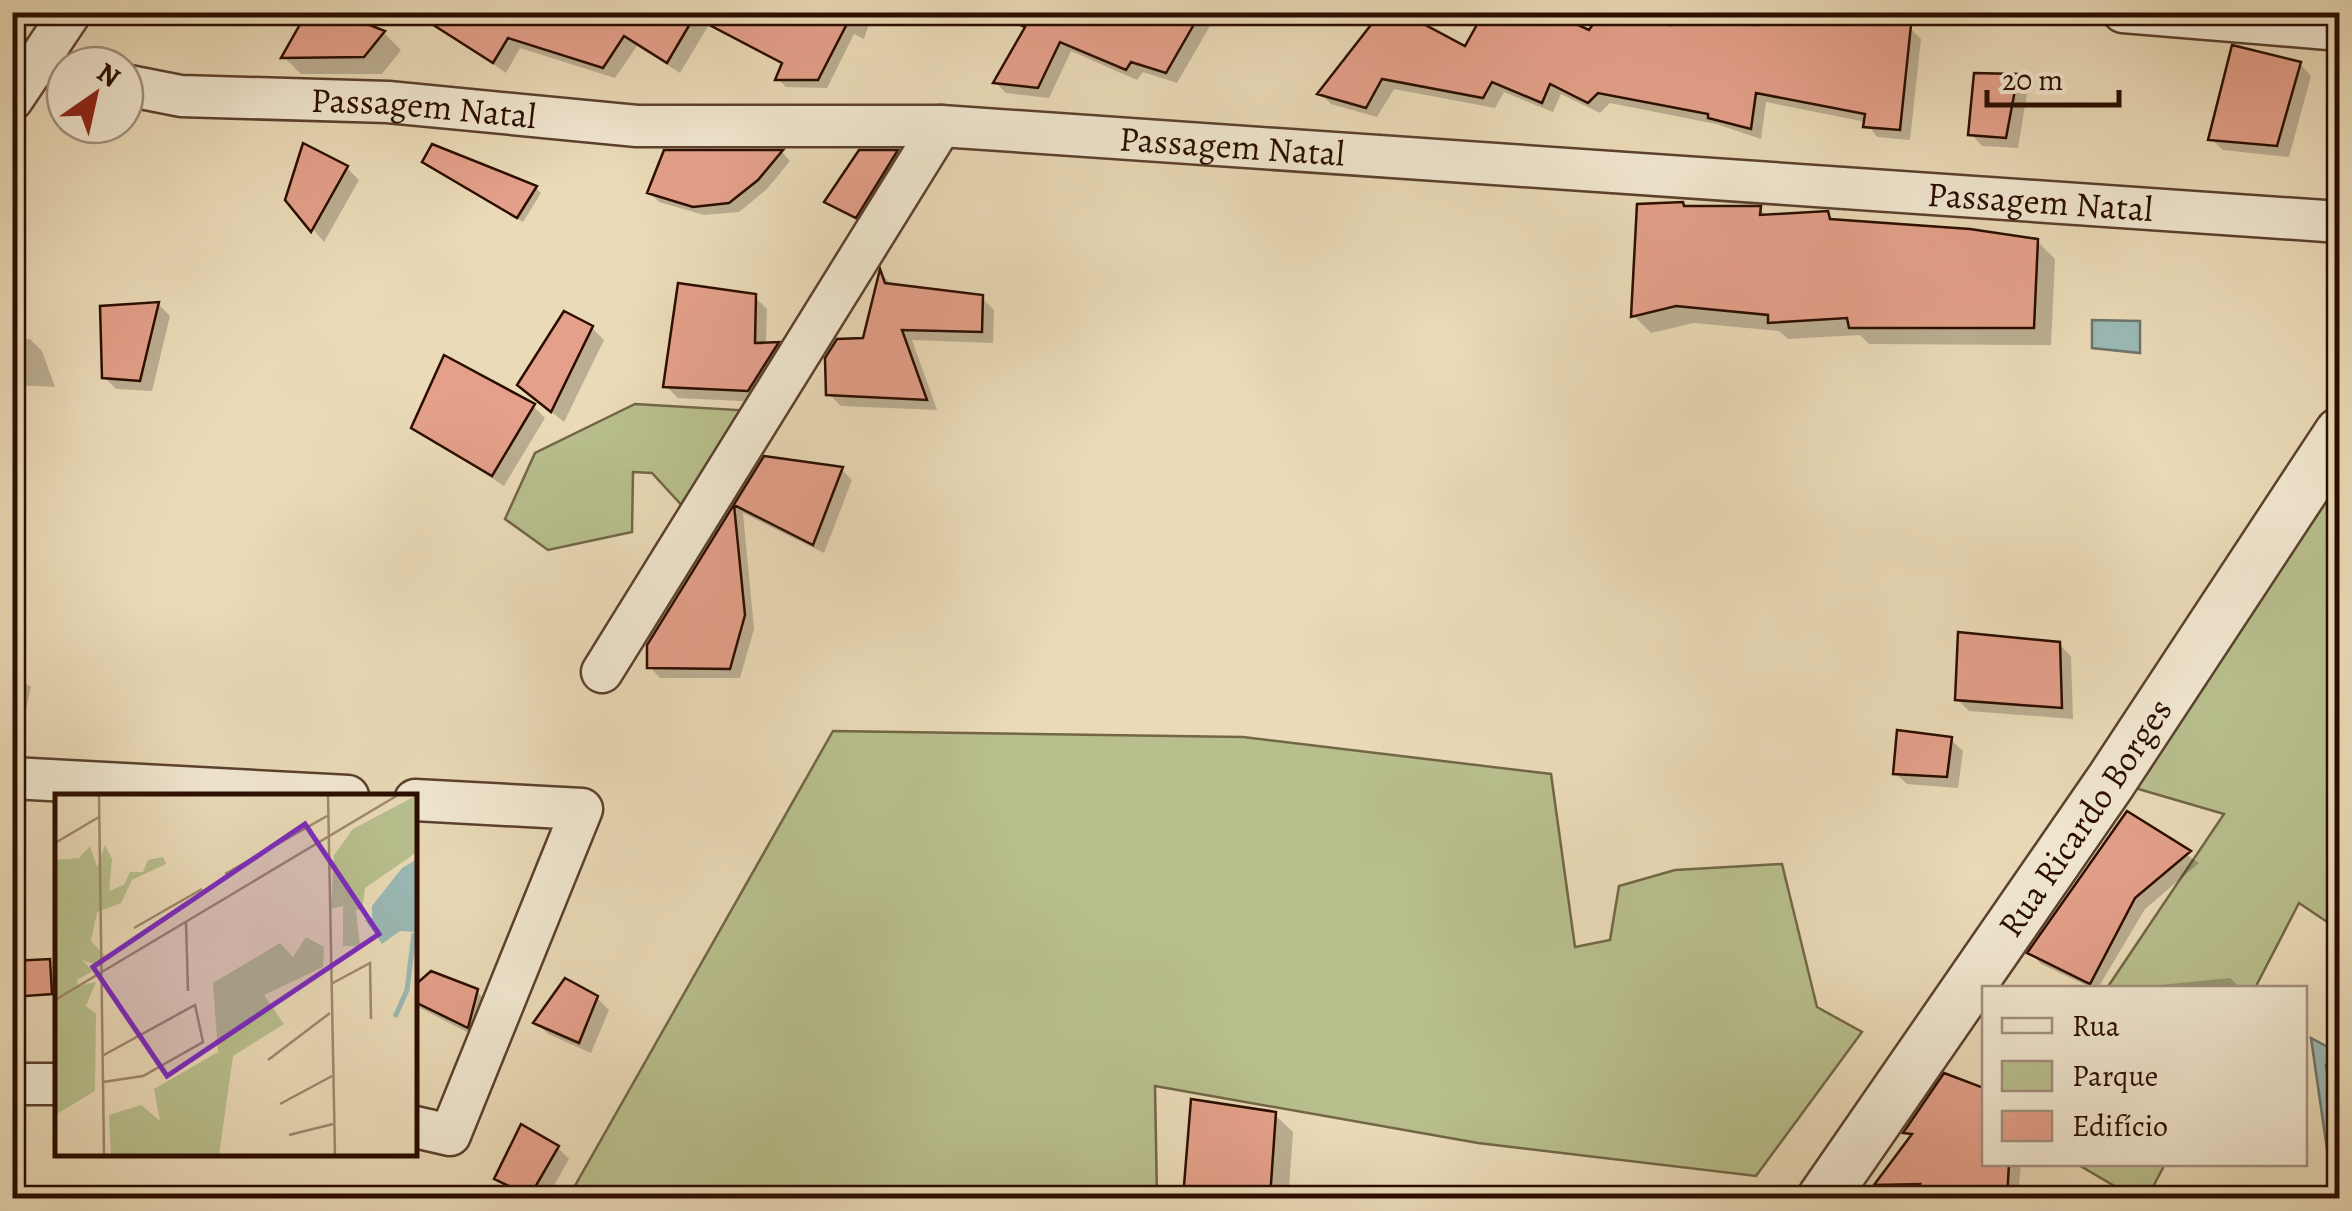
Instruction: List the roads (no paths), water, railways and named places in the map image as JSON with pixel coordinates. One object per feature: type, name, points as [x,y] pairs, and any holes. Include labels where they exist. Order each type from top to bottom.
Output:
[{"type":"street","points":[[31,77],[71,12]]},
{"type":"street","points":[[2123,12],[2340,30]]},
{"type":"street","name":"Passagem Natal","points":[[145,89],[181,96],[388,102],[637,126],[941,126],[2340,222]]},
{"type":"street","points":[[602,672],[941,126]]},
{"type":"street","name":"Rua Ricardo Borges","points":[[1823,1198],[2110,781],[2340,432]]},
{"type":"street","points":[[12,778],[311,794]]},
{"type":"street","points":[[418,800],[582,809],[450,1135],[418,1128]]},
{"type":"street","points":[[12,1084],[55,1084]]},
{"type":"water","points":[[2092,320],[2140,321],[2140,353],[2092,348]]},
{"type":"water","points":[[2311,1038],[2339,1053],[2339,1198],[2334,1198]]}]
